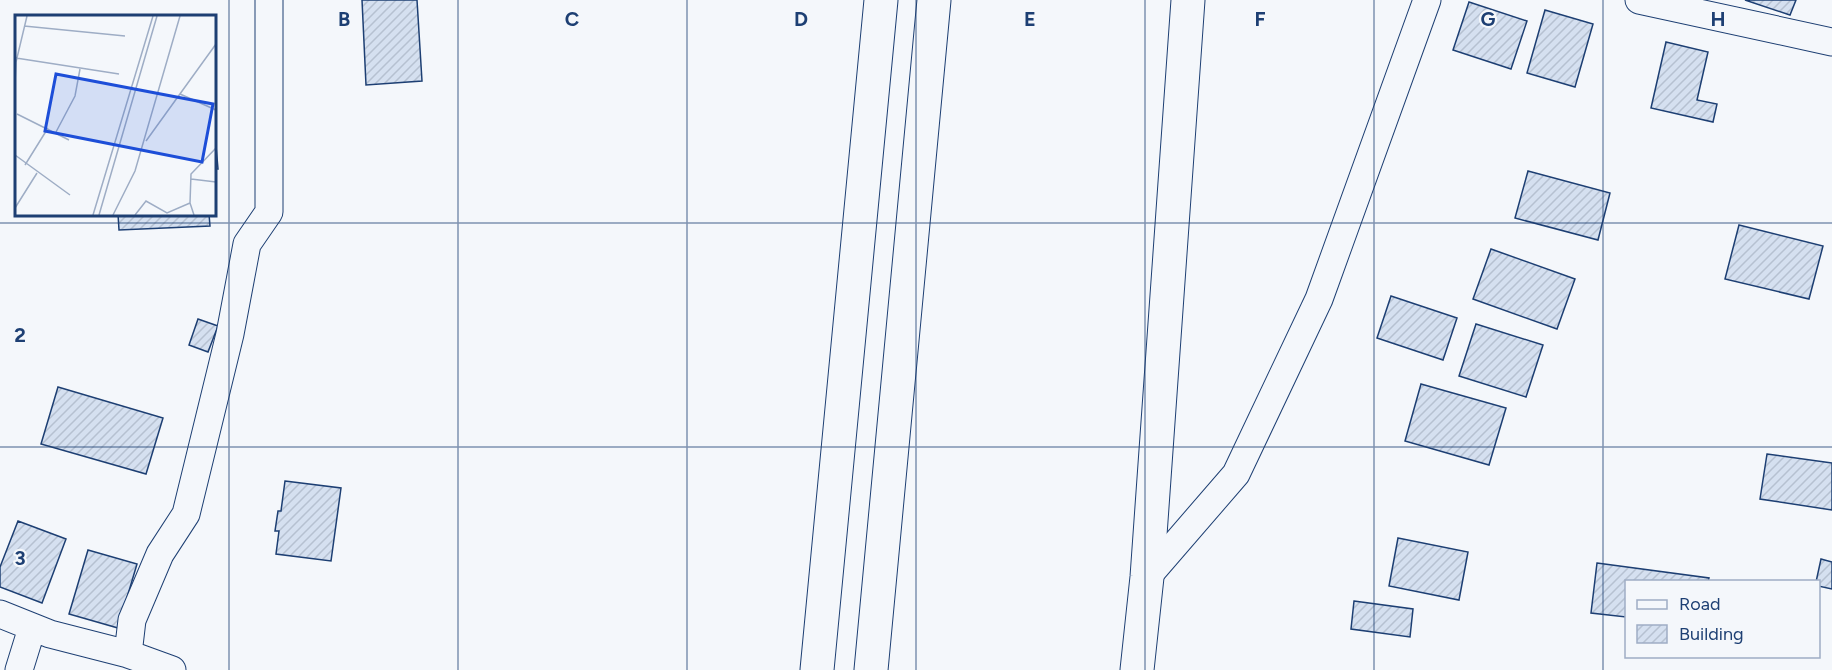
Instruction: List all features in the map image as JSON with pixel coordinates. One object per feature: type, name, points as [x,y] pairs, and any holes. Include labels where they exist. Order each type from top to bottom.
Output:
[{"type":"main road","points":[[817,670],[881,0]]},
{"type":"main road","points":[[871,670],[934,0]]},
{"type":"main road","points":[[1137,670],[1147,577],[1188,0]]},
{"type":"street","points":[[128,654],[132,620],[160,554],[186,514],[230,334],[247,244],[269,212],[268,0]]},
{"type":"street","points":[[1147,577],[1236,474],[1241,464],[1318,299],[1427,0]]},
{"type":"street","points":[[1639,0],[1832,41]]},
{"type":"street","points":[[0,614],[32,628],[128,654],[172,670]]},
{"type":"street","points":[[19,670],[32,628]]},
{"type":"building","points":[[362,0],[417,0],[422,81],[366,85]]},
{"type":"building","points":[[1745,0],[1796,0],[1790,15]]},
{"type":"building","points":[[1469,2],[1527,21],[1511,69],[1453,50]]},
{"type":"building","points":[[1545,10],[1593,24],[1575,87],[1527,73]]},
{"type":"building","points":[[1666,42],[1708,52],[1697,100],[1717,104],[1713,122],[1651,108]]},
{"type":"building","points":[[216,146],[218,169],[216,169]]},
{"type":"building","points":[[1528,171],[1610,193],[1598,240],[1515,218]]},
{"type":"building","points":[[118,216],[209,216],[210,226],[119,230]]},
{"type":"building","points":[[1739,225],[1823,246],[1809,299],[1725,279]]},
{"type":"building","points":[[1491,249],[1575,279],[1557,329],[1473,299]]},
{"type":"building","points":[[1391,296],[1457,318],[1443,360],[1377,338]]},
{"type":"building","points":[[198,319],[218,326],[208,352],[189,345]]},
{"type":"building","points":[[1476,324],[1543,345],[1526,397],[1459,376]]},
{"type":"building","points":[[1421,384],[1506,408],[1489,465],[1405,441]]},
{"type":"building","points":[[58,387],[163,418],[146,474],[41,444]]},
{"type":"building","points":[[1767,454],[1832,463],[1832,510],[1760,499]]},
{"type":"building","points":[[285,481],[341,488],[331,561],[276,554],[279,531],[275,531],[278,511],[281,511]]},
{"type":"building","points":[[18,521],[66,539],[42,603],[0,587],[0,567]]},
{"type":"building","points":[[1398,538],[1468,552],[1459,600],[1389,586]]},
{"type":"building","points":[[88,550],[137,564],[118,628],[69,614]]},
{"type":"building","points":[[1821,559],[1832,562],[1832,589],[1820,586],[1820,580],[1816,580]]},
{"type":"building","points":[[1597,563],[1709,578],[1708,580],[1625,580],[1625,617],[1591,613]]},
{"type":"building","points":[[1354,601],[1413,609],[1410,637],[1351,629]]}]
